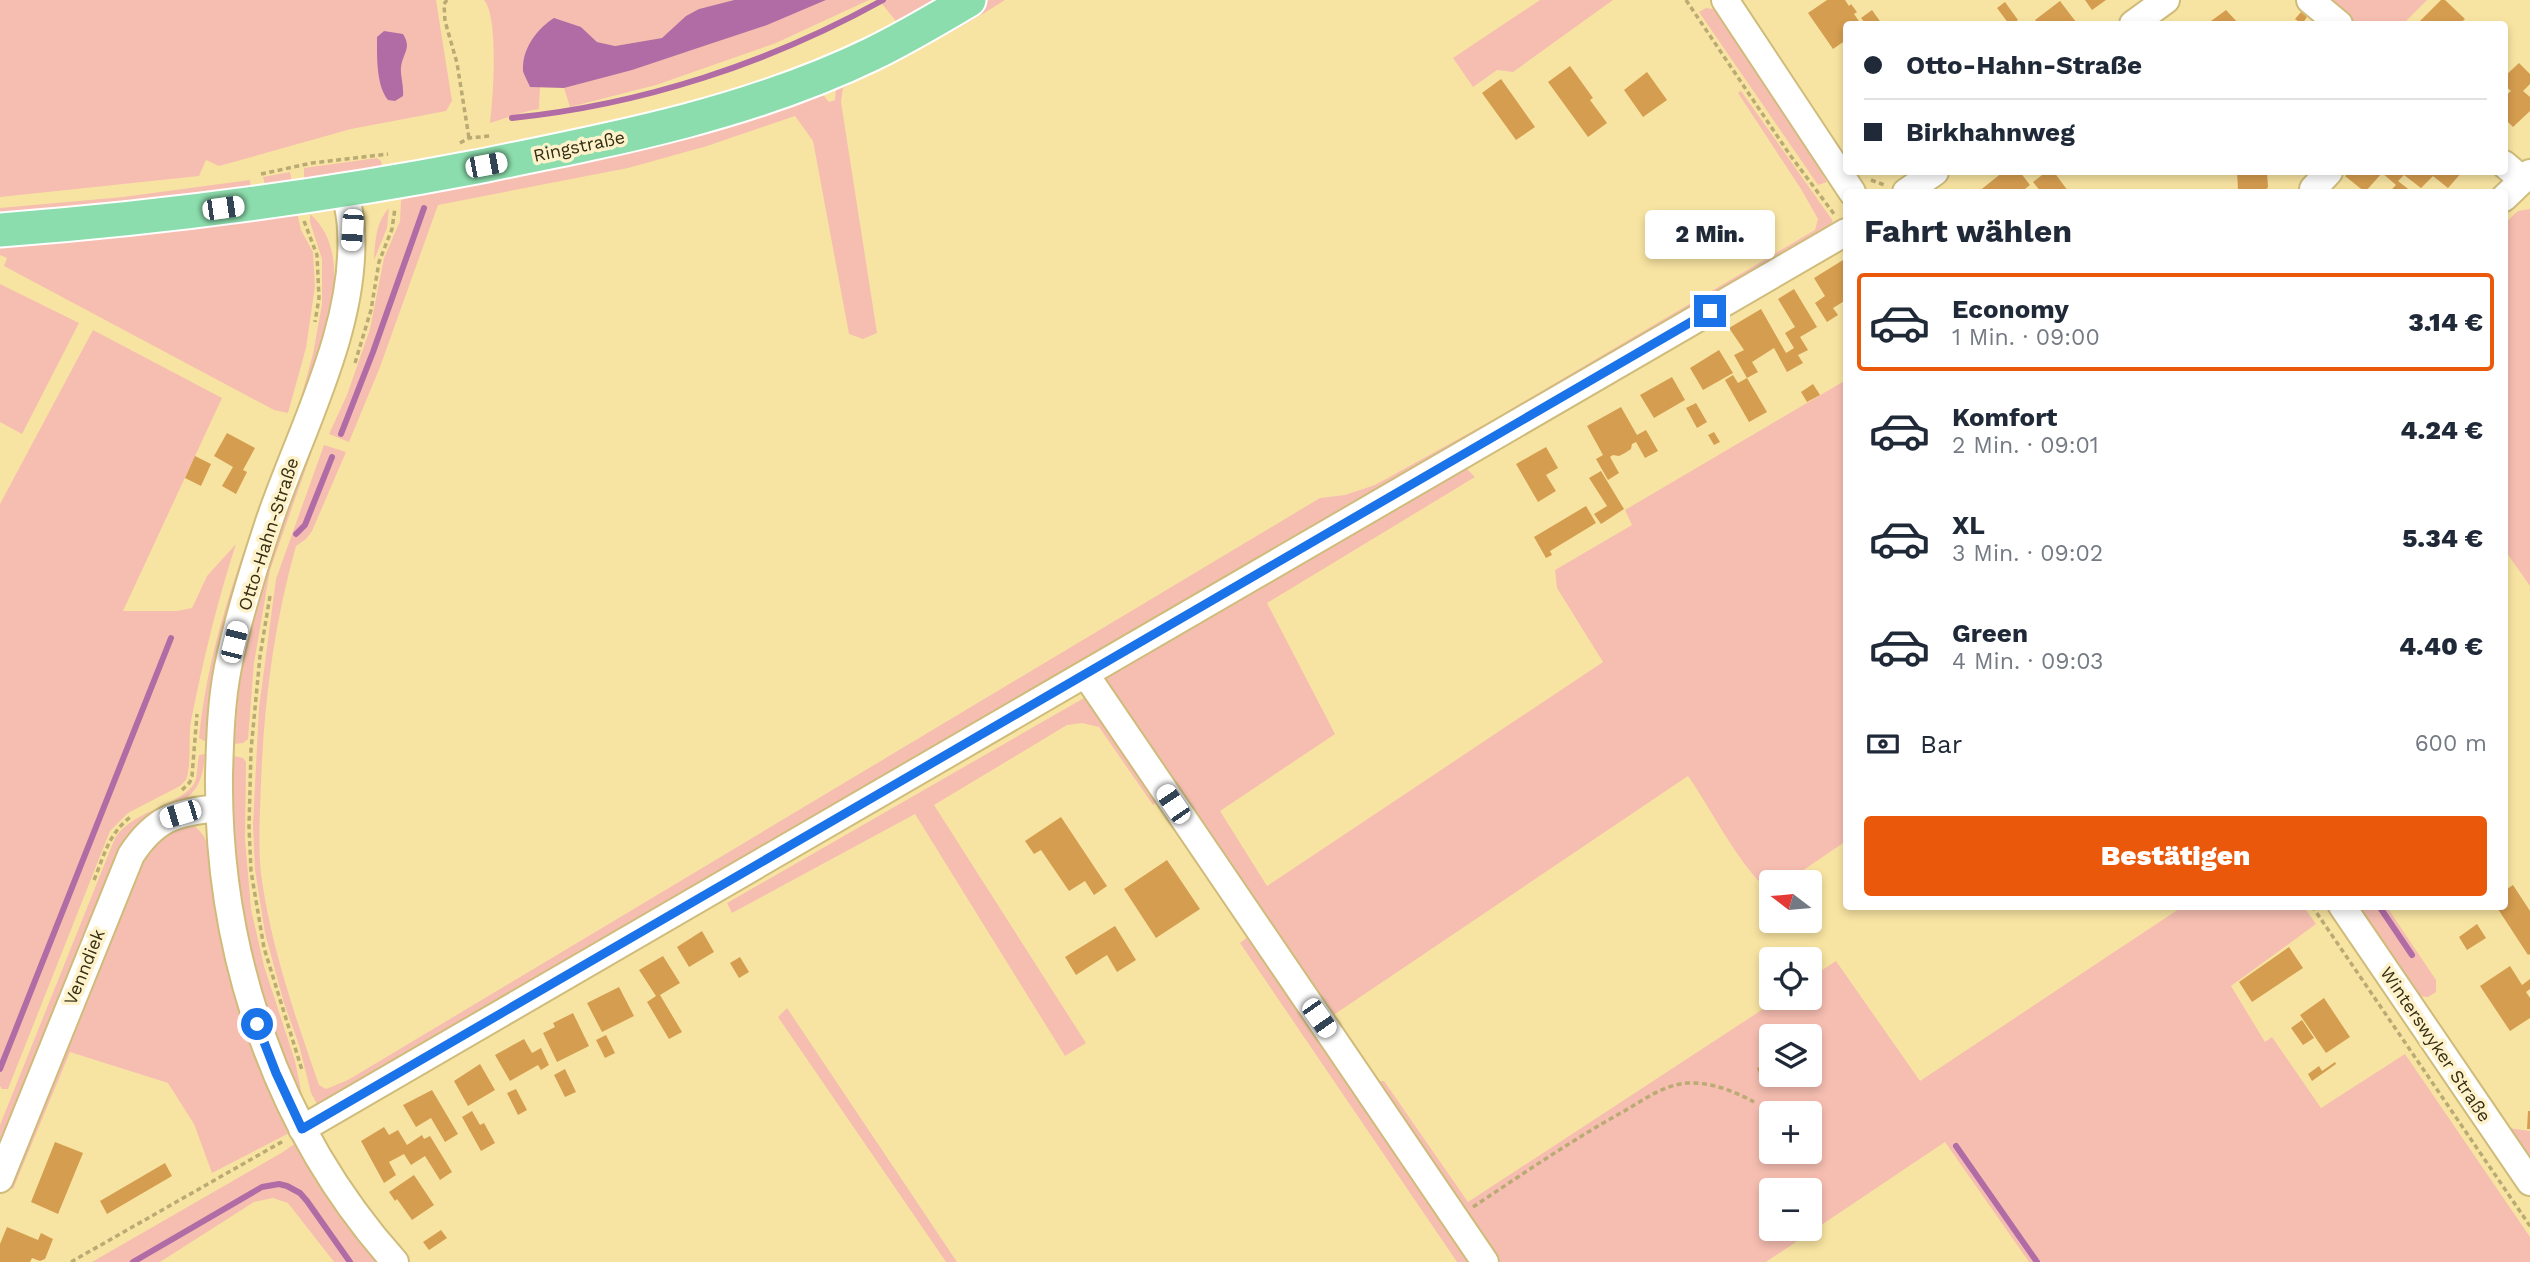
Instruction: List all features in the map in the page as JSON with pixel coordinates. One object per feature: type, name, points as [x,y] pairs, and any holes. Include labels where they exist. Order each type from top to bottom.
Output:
[{"type":"main road","name":"Ringstraße","points":[[0,230],[118,221],[345,190],[642,133],[736,106],[811,80],[871,55],[969,0]]},
{"type":"street","points":[[1725,0],[1850,189]]},
{"type":"street","points":[[2137,21],[2166,0]]},
{"type":"street","points":[[2310,0],[2335,21]]},
{"type":"street","points":[[2508,191],[2519,172]]},
{"type":"street","points":[[1910,189],[1931,175]]},
{"type":"street","points":[[2313,189],[2326,175]]},
{"type":"street","name":"Otto-Hahn-Straße","points":[[345,190],[352,230],[348,287],[342,317],[271,518],[231,654],[221,717],[219,808],[225,885],[242,973],[263,1041],[302,1129],[362,1223],[395,1262]]},
{"type":"street","points":[[302,1129],[1086,675],[1843,226]]},
{"type":"street","points":[[1086,675],[1485,1262]]},
{"type":"street","name":"Venndiek","points":[[0,1179],[131,855],[144,834],[166,819],[195,810],[219,808]]},
{"type":"street","name":"Winterswyker Straße","points":[[2345,910],[2530,1182]]},
{"type":"path","points":[[447,0],[444,5],[445,20],[457,63],[469,138]]},
{"type":"path","points":[[1686,0],[1790,155],[1843,226]]},
{"type":"path","points":[[454,146],[469,138],[499,135]]},
{"type":"path","points":[[255,175],[312,163],[395,153]]},
{"type":"path","points":[[352,371],[371,310],[379,262],[394,221],[395,205]]},
{"type":"path","points":[[304,218],[317,255],[319,278],[314,330]]},
{"type":"path","points":[[270,593],[260,656],[251,750],[251,871],[264,948],[302,1072]]},
{"type":"path","points":[[177,792],[190,782],[192,776],[199,705]]},
{"type":"path","points":[[92,886],[112,835],[135,814]]},
{"type":"path","points":[[2315,910],[2530,1226]]},
{"type":"path","points":[[1455,1218],[1595,1127],[1666,1087],[1688,1083],[1707,1084],[1734,1091],[1754,1102]]},
{"type":"path","points":[[71,1262],[302,1129]]},
{"type":"shaded area","points":[[0,0],[436,0],[452,101],[446,111],[351,129],[219,166],[206,160],[199,176],[0,197]]},
{"type":"shaded area","points":[[484,0],[734,0],[699,9],[662,38],[615,46],[597,42],[581,27],[528,45],[523,71],[530,87],[540,87],[539,109],[490,123],[493,40],[489,9]]},
{"type":"shaded area","points":[[734,0],[826,0],[767,25],[632,70],[564,88],[530,87],[524,73],[523,63],[528,47],[542,28],[554,18],[581,27],[597,42],[615,46],[662,38],[686,16],[699,9]]},
{"type":"shaded area","points":[[826,0],[869,0],[776,43],[656,85],[570,107],[564,88],[762,26]]},
{"type":"shaded area","points":[[879,0],[949,0],[902,29]]},
{"type":"shaded area","points":[[989,0],[1005,0],[925,46],[843,88],[841,102],[877,333],[863,339],[849,334],[813,141],[795,116],[707,146],[628,168],[438,205],[380,367],[349,442],[329,434],[347,395],[370,329],[384,258],[400,221],[401,200],[821,92],[829,102],[835,100],[836,87]]},
{"type":"shaded area","points":[[1540,0],[1613,0],[1513,72],[1497,70],[1473,87],[1453,58]]},
{"type":"shaded area","points":[[2325,0],[2427,0],[2406,21],[2351,21]]},
{"type":"shaded area","points":[[1706,8],[1720,10],[1779,100],[1827,182],[1818,185],[1699,12]]},
{"type":"shaded area","points":[[384,31],[403,34],[407,43],[401,67],[403,96],[395,101],[388,100],[379,78],[377,37]]},
{"type":"shaded area","points":[[1741,91],[1833,221],[1825,231],[327,1101],[317,1104],[311,1093],[265,933],[255,870],[253,824],[259,708],[276,579],[324,445],[346,452],[312,531],[296,546],[282,605],[271,663],[265,723],[259,840],[265,901],[277,955],[319,1085],[326,1089],[348,1080],[1320,498],[1345,495],[1375,485],[1489,422],[1815,230],[1818,219],[1738,93]]},
{"type":"shaded area","points":[[377,158],[381,161],[382,168],[304,181],[304,168]]},
{"type":"shaded area","points":[[290,172],[292,183],[265,185],[263,177]]},
{"type":"shaded area","points":[[250,180],[251,190],[0,221],[0,208],[123,197]]},
{"type":"shaded area","points":[[389,208],[387,228],[374,260],[379,226]]},
{"type":"shaded area","points":[[2530,209],[2530,586],[2508,555],[2508,220],[2518,211]]},
{"type":"shaded area","points":[[297,212],[301,230],[313,252],[315,286],[306,348],[288,413],[274,410],[4,266],[7,258],[0,255],[0,248],[9,240]]},
{"type":"shaded area","points":[[310,214],[323,230],[331,248],[334,290],[319,354],[297,412],[313,354],[322,304],[322,259]]},
{"type":"shaded area","points":[[0,284],[79,323],[22,434],[0,422]]},
{"type":"shaded area","points":[[93,330],[222,398],[123,611],[177,611],[192,608],[207,576],[236,544],[217,610],[191,721],[186,780],[180,786],[128,813],[110,831],[8,1089],[2,1089],[0,504]]},
{"type":"shaded area","points":[[1843,382],[1843,843],[1804,870],[1759,870],[1759,881],[1740,857],[1688,776],[1329,1018],[1373,1081],[1384,1081],[1468,1202],[1762,1010],[1822,1010],[1822,970],[1836,961],[1920,1081],[2177,910],[2306,910],[2316,924],[2231,986],[2265,1042],[2272,1037],[2321,1108],[2405,1054],[2530,1237],[2530,1262],[2029,1262],[1945,1142],[1822,1224],[1822,1178],[1759,1178],[1759,1241],[1797,1241],[1766,1262],[1489,1262],[1099,686],[1108,670],[1463,465],[1475,477],[1267,603],[1335,734],[1220,811],[1267,886],[1603,662],[1557,588],[1555,570],[1632,525],[1625,510]]},
{"type":"shaded area","points":[[287,438],[209,712],[206,742],[199,738],[204,699],[221,623],[245,548]]},
{"type":"shaded area","points":[[308,451],[312,451],[270,570],[254,663],[248,739],[234,744],[241,666],[268,554]]},
{"type":"shaded area","points":[[1084,698],[1094,705],[1161,797],[1153,805],[1099,727],[1082,723],[1067,725],[934,805],[1086,1043],[1065,1056],[915,814],[732,913],[727,903]]},
{"type":"shaded area","points":[[205,754],[202,775],[187,798],[152,815],[140,823],[129,836],[0,1158],[0,1125],[115,838],[133,821],[189,790],[197,775],[199,755]]},
{"type":"shaded area","points":[[234,756],[243,758],[246,762],[245,839],[251,909],[264,966],[295,1061],[302,1095],[296,1093],[266,1018],[235,880],[232,795]]},
{"type":"shaded area","points":[[186,825],[196,827],[208,846],[217,905],[293,1131],[212,1173],[194,1124],[168,1083],[70,1052],[13,1189],[8,1186],[127,880],[163,835]]},
{"type":"shaded area","points":[[2361,910],[2389,910],[2436,980],[2436,992],[2428,997],[2419,996]]},
{"type":"shaded area","points":[[1254,932],[1478,1262],[1457,1262],[1240,943]]},
{"type":"shaded area","points":[[787,1008],[957,1262],[946,1262],[778,1017]]},
{"type":"shaded area","points":[[2508,1128],[2530,1131],[2530,1160]]},
{"type":"shaded area","points":[[297,1142],[380,1262],[334,1262],[288,1203],[273,1198],[254,1202],[160,1262],[92,1262],[283,1152]]},
{"type":"building","points":[[1827,0],[1845,0],[1857,12],[1854,14],[1859,21],[1843,21],[1843,42],[1833,49],[1808,13]]},
{"type":"building","points":[[2085,0],[2106,0],[2092,10]]},
{"type":"building","points":[[2441,0],[2445,0],[2465,19],[2463,21],[2420,21]]},
{"type":"building","points":[[2060,1],[2075,21],[2036,21]]},
{"type":"building","points":[[2005,2],[2018,20],[2007,21],[1997,8]]},
{"type":"building","points":[[1872,10],[1880,21],[1864,21],[1861,18]]},
{"type":"building","points":[[2226,10],[2236,21],[2211,21]]},
{"type":"building","points":[[2301,12],[2307,17],[2304,21],[2295,19]]},
{"type":"building","points":[[2519,63],[2530,74],[2530,84],[2523,91],[2530,97],[2530,111],[2513,127],[2508,122],[2508,94],[2511,91],[2508,88],[2508,73]]},
{"type":"building","points":[[1570,66],[1607,123],[1588,137],[1548,82]]},
{"type":"building","points":[[1647,72],[1667,100],[1643,117],[1624,90]]},
{"type":"building","points":[[1501,79],[1535,127],[1516,140],[1482,93]]},
{"type":"building","points":[[1999,175],[2022,175],[2030,185],[2025,189],[1982,189]]},
{"type":"building","points":[[2042,175],[2056,175],[2067,189],[2039,189],[2033,182]]},
{"type":"building","points":[[2237,175],[2267,175],[2266,189],[2238,189]]},
{"type":"building","points":[[2380,175],[2368,189],[2361,189],[2345,176]]},
{"type":"building","points":[[2384,175],[2404,175],[2398,181],[2408,189],[2392,189],[2396,185]]},
{"type":"building","points":[[2404,175],[2459,175],[2448,188],[2433,176],[2421,188]]},
{"type":"building","points":[[1843,260],[1843,302],[1833,308],[1838,315],[1827,322],[1815,303],[1825,296],[1814,278]]},
{"type":"building","points":[[1794,289],[1817,327],[1800,337],[1808,350],[1798,355],[1803,363],[1787,372],[1774,348],[1752,362],[1758,372],[1747,378],[1734,355],[1744,350],[1729,328],[1761,309],[1786,353],[1794,348],[1785,333],[1795,327],[1778,299]]},
{"type":"building","points":[[1719,350],[1733,373],[1703,390],[1690,368]]},
{"type":"building","points":[[1733,375],[1738,383],[1747,378],[1767,412],[1749,422],[1725,380]]},
{"type":"building","points":[[1672,377],[1685,400],[1654,418],[1640,395]]},
{"type":"building","points":[[1813,384],[1820,395],[1807,402],[1801,392]]},
{"type":"building","points":[[1696,403],[1707,422],[1697,428],[1686,408]]},
{"type":"building","points":[[1621,407],[1637,435],[1646,430],[1658,451],[1645,458],[1636,442],[1625,453],[1613,455],[1610,457],[1619,473],[1608,480],[1596,459],[1603,455],[1587,426]]},
{"type":"building","points":[[1714,432],[1720,442],[1714,445],[1708,435]]},
{"type":"building","points":[[227,433],[255,448],[243,470],[247,472],[236,494],[222,486],[233,467],[214,456]]},
{"type":"building","points":[[1546,447],[1558,468],[1546,475],[1556,491],[1538,502],[1516,464]]},
{"type":"building","points":[[195,456],[211,464],[201,486],[185,478]]},
{"type":"building","points":[[1601,471],[1624,509],[1601,524],[1594,514],[1607,506],[1589,478]]},
{"type":"building","points":[[1586,506],[1596,523],[1550,551],[1552,555],[1546,558],[1534,537]]},
{"type":"building","points":[[1061,817],[1107,886],[1094,895],[1085,881],[1069,891],[1041,850],[1034,854],[1025,841]]},
{"type":"building","points":[[1167,860],[1200,909],[1156,938],[1124,889]]},
{"type":"building","points":[[2513,885],[2530,911],[2528,955],[2499,910],[2508,910],[2508,888]]},
{"type":"building","points":[[2477,924],[2486,938],[2467,950],[2459,937]]},
{"type":"building","points":[[1115,926],[1136,960],[1117,972],[1107,955],[1076,975],[1065,957]]},
{"type":"building","points":[[702,931],[714,952],[689,967],[677,947]]},
{"type":"building","points":[[2289,947],[2303,968],[2252,1002],[2239,982]]},
{"type":"building","points":[[663,956],[680,983],[660,995],[682,1032],[669,1039],[647,1002],[656,996],[639,970]]},
{"type":"building","points":[[740,957],[749,972],[739,978],[730,963]]},
{"type":"building","points":[[2510,966],[2522,985],[2530,979],[2530,989],[2526,992],[2530,998],[2530,1018],[2510,1031],[2480,986]]},
{"type":"building","points":[[619,987],[634,1016],[602,1032],[587,1003]]},
{"type":"building","points":[[2324,998],[2350,1037],[2326,1053],[2300,1015]]},
{"type":"building","points":[[573,1013],[589,1046],[557,1062],[543,1033],[555,1027],[553,1023]]},
{"type":"building","points":[[2302,1020],[2314,1038],[2303,1045],[2291,1028]]},
{"type":"building","points":[[606,1035],[615,1053],[605,1058],[596,1040]]},
{"type":"building","points":[[524,1039],[532,1053],[541,1048],[549,1065],[541,1070],[538,1065],[510,1081],[495,1055]]},
{"type":"building","points":[[2335,1062],[2336,1064],[2312,1081],[2308,1074],[2319,1066],[2322,1071]]},
{"type":"building","points":[[480,1064],[495,1090],[468,1106],[454,1081]]},
{"type":"building","points":[[565,1069],[576,1092],[565,1097],[554,1075]]},
{"type":"building","points":[[516,1089],[527,1110],[518,1115],[507,1093]]},
{"type":"building","points":[[432,1090],[458,1134],[445,1142],[431,1118],[416,1127],[403,1105]]},
{"type":"building","points":[[472,1111],[480,1125],[484,1123],[495,1143],[481,1151],[462,1117]]},
{"type":"building","points":[[2530,1111],[2530,1129],[2527,1129]]},
{"type":"building","points":[[384,1127],[389,1135],[398,1130],[407,1145],[422,1135],[424,1139],[430,1136],[452,1172],[440,1180],[425,1156],[411,1165],[404,1154],[389,1162],[396,1175],[384,1183],[361,1141]]},
{"type":"building","points":[[55,1142],[83,1153],[58,1214],[31,1202]]},
{"type":"building","points":[[165,1163],[172,1176],[107,1214],[100,1201]]},
{"type":"building","points":[[414,1175],[434,1205],[412,1220],[389,1192]]},
{"type":"building","points":[[7,1227],[38,1240],[41,1233],[53,1239],[45,1259],[0,1262],[0,1244]]},
{"type":"building","points":[[441,1230],[447,1238],[429,1250],[423,1242]]},
{"type":"waterway","points":[[512,118],[608,103],[704,78],[796,43],[883,0]]},
{"type":"waterway","points":[[341,434],[424,208]]},
{"type":"waterway","points":[[296,534],[305,525],[332,457]]},
{"type":"waterway","points":[[0,1069],[171,638]]},
{"type":"waterway","points":[[2382,910],[2412,955]]},
{"type":"waterway","points":[[1956,1146],[2037,1262]]},
{"type":"waterway","points":[[133,1262],[262,1187],[279,1184],[300,1193],[350,1262]]},
{"type":"route","points":[[257,1024],[302,1129],[1710,311]]}]
